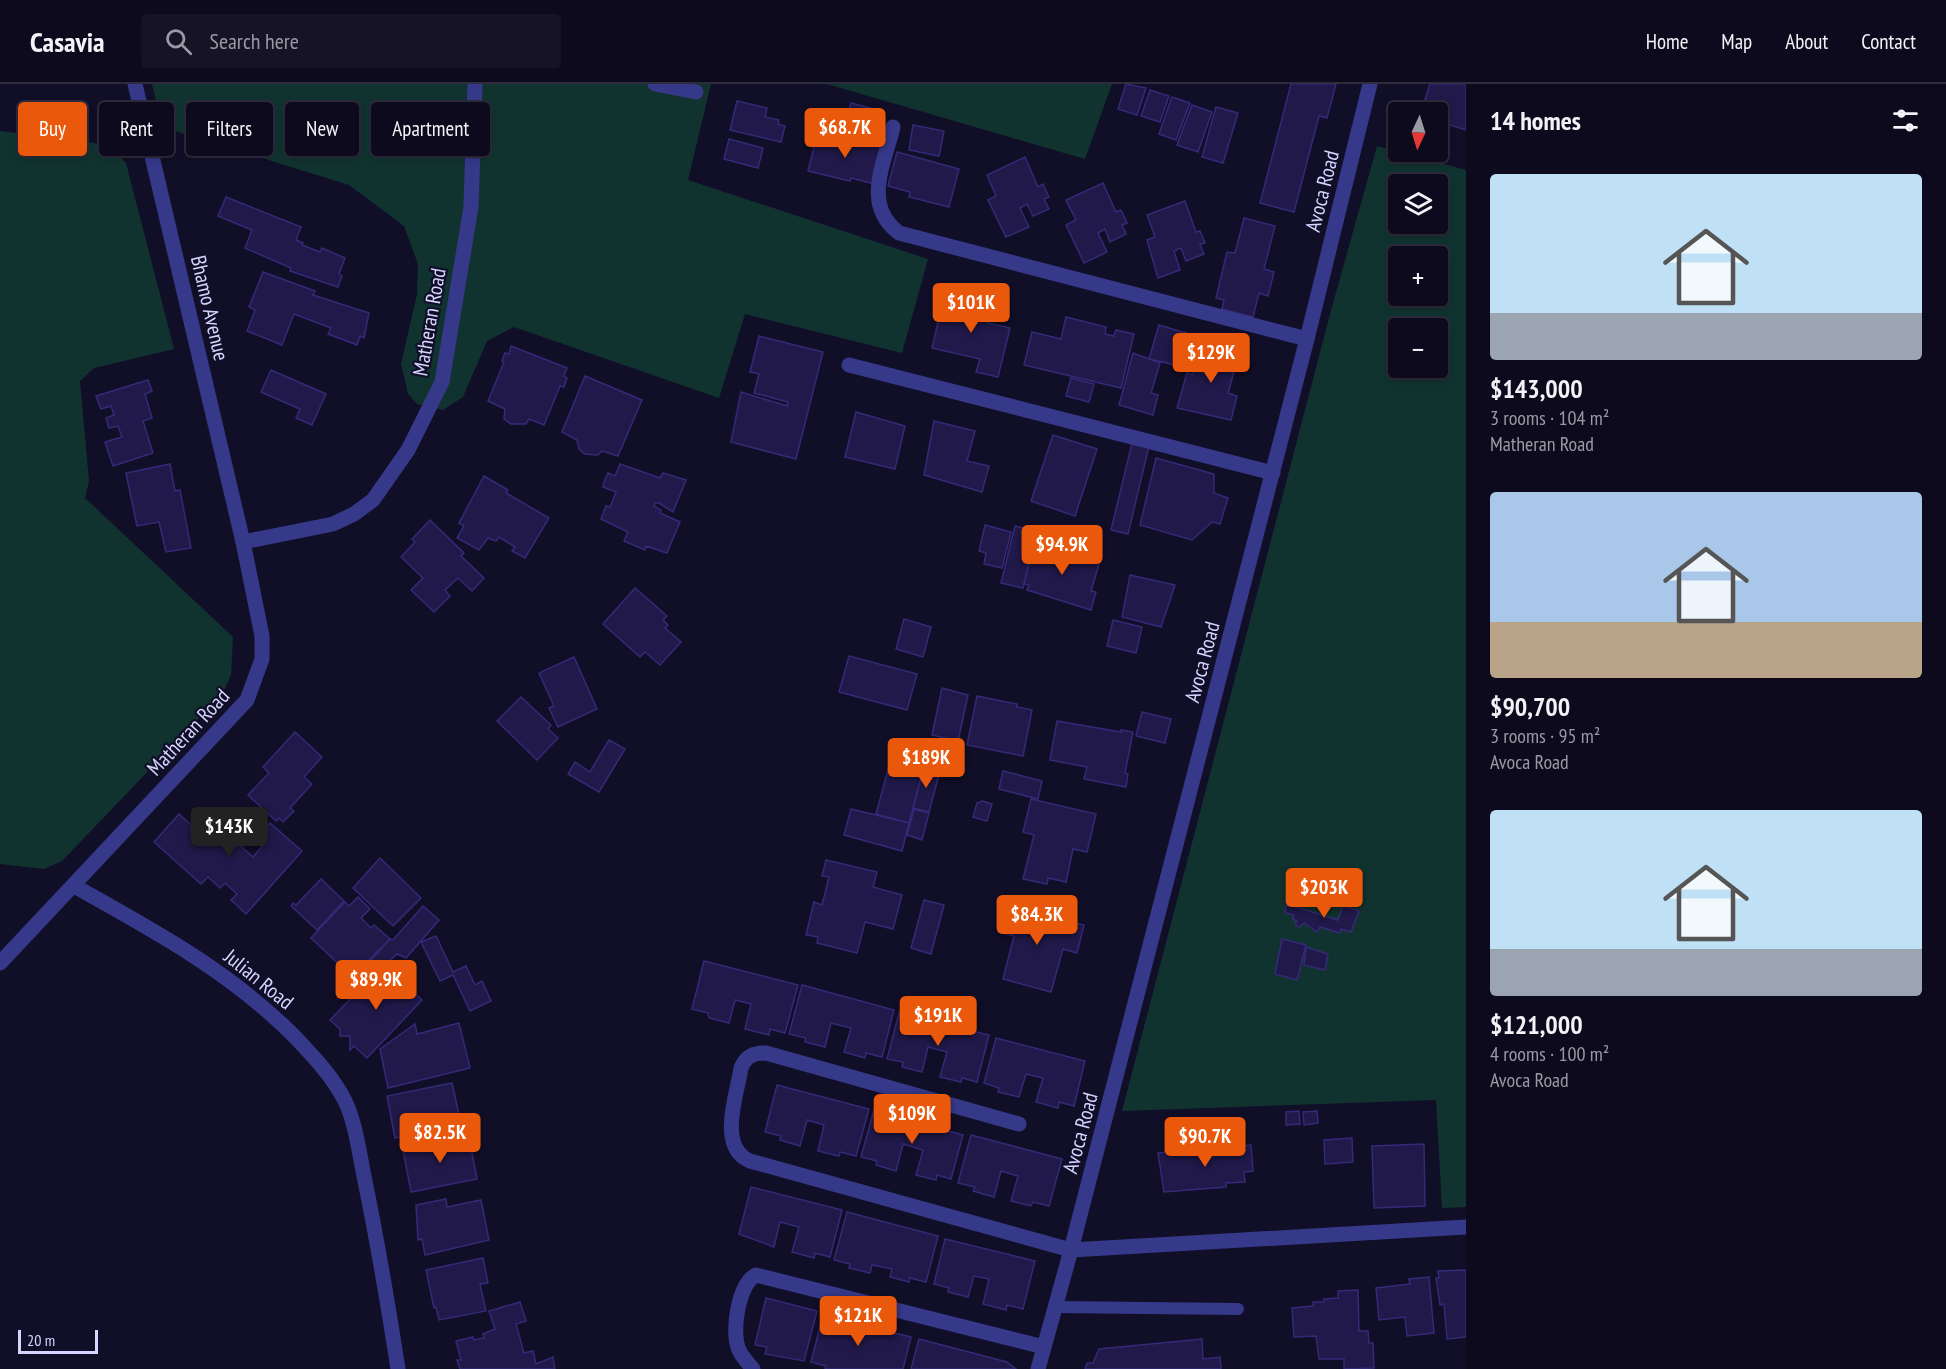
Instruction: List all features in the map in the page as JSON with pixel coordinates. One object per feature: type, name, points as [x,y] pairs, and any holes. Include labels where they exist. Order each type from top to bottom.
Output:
[{"type":"street","name":"Bhamo Avenue","points":[[135,84],[243,542]]},
{"type":"street","name":"Matheran Road","points":[[0,963],[247,700],[262,659],[262,636],[243,542],[333,524],[354,514],[373,500],[413,441],[442,382],[471,207],[475,84]]},
{"type":"street","points":[[655,84],[696,92]]},
{"type":"street","name":"Avoca Road","points":[[1038,1369],[1273,473],[1370,84]]},
{"type":"street","points":[[893,127],[877,202],[884,220],[898,233],[1307,339]]},
{"type":"street","points":[[849,365],[1273,473]]},
{"type":"street","name":"Julian Road","points":[[74,886],[184,949],[243,990],[279,1021],[331,1077],[346,1103],[357,1143],[379,1250],[398,1369]]},
{"type":"street","points":[[1019,1124],[766,1053],[757,1053],[744,1060],[741,1068],[731,1136],[738,1154],[750,1161],[1071,1250],[1466,1227]]},
{"type":"street","points":[[753,1369],[739,1350],[736,1338],[741,1293],[745,1284],[756,1275],[1044,1347]]},
{"type":"lane","points":[[1054,1306],[1238,1309]]},
{"type":"green space","points":[[152,84],[711,84],[688,180],[928,259],[902,353],[745,314],[719,398],[514,327],[487,341],[463,397],[443,410],[417,404],[408,394],[401,364],[417,294],[418,264],[404,226],[349,185],[256,156],[273,156],[273,102],[186,102],[186,134],[174,131],[174,102],[156,102]]},
{"type":"green space","points":[[827,84],[1112,84],[1085,159]]},
{"type":"green space","points":[[0,131],[18,133],[18,156],[87,156],[87,142],[99,144],[99,156],[120,156],[126,163],[174,349],[94,368],[80,381],[89,481],[85,498],[233,637],[231,675],[223,693],[62,861],[44,869],[0,864]]},
{"type":"green space","points":[[1377,146],[1388,149],[1388,162],[1436,162],[1466,170],[1466,1207],[1442,1208],[1436,1100],[1122,1111],[1330,314]]},
{"type":"building","points":[[1126,84],[1146,88],[1137,115],[1118,109]]},
{"type":"building","points":[[1291,84],[1336,84],[1327,118],[1319,116],[1294,212],[1260,203]]},
{"type":"building","points":[[1430,84],[1466,84],[1466,130],[1448,124],[1448,102],[1424,102]]},
{"type":"building","points":[[1150,90],[1169,96],[1160,122],[1141,116]]},
{"type":"building","points":[[1172,97],[1190,103],[1176,140],[1159,134]]},
{"type":"building","points":[[737,101],[767,108],[765,117],[779,120],[778,124],[785,126],[781,142],[730,130]]},
{"type":"building","points":[[851,103],[882,111],[875,139],[844,131]]},
{"type":"building","points":[[1192,105],[1212,112],[1198,152],[1177,145]]},
{"type":"building","points":[[1216,107],[1238,113],[1223,163],[1202,157]]},
{"type":"building","points":[[913,125],[944,131],[939,156],[909,150]]},
{"type":"building","points":[[818,131],[884,148],[875,184],[851,178],[850,181],[808,171]]},
{"type":"building","points":[[729,139],[763,148],[758,168],[724,159]]},
{"type":"building","points":[[897,152],[959,169],[949,207],[909,197],[910,192],[888,186]]},
{"type":"building","points":[[1025,157],[1038,187],[1043,184],[1049,197],[1044,199],[1049,209],[1033,216],[1027,204],[1020,208],[1029,227],[1006,237],[988,200],[996,196],[987,175]]},
{"type":"building","points":[[1103,183],[1116,212],[1121,210],[1127,223],[1122,225],[1126,234],[1110,242],[1105,229],[1098,233],[1107,252],[1084,263],[1066,225],[1076,220],[1066,200]]},
{"type":"building","points":[[226,197],[301,227],[296,240],[303,243],[302,245],[320,252],[322,248],[345,258],[339,274],[342,276],[338,287],[290,271],[291,268],[245,248],[252,230],[218,216]]},
{"type":"building","points":[[1185,201],[1196,232],[1200,231],[1205,243],[1200,244],[1204,254],[1186,261],[1181,248],[1174,251],[1180,270],[1158,278],[1147,240],[1155,237],[1147,215]]},
{"type":"building","points":[[1244,218],[1275,226],[1264,269],[1274,272],[1268,296],[1259,293],[1253,317],[1222,309],[1224,300],[1216,298],[1227,252],[1235,253]]},
{"type":"building","points":[[263,272],[315,291],[313,295],[369,313],[364,338],[360,336],[357,345],[328,334],[331,328],[294,314],[282,345],[247,331],[255,310],[249,307]]},
{"type":"building","points":[[944,296],[992,307],[988,323],[1010,328],[998,377],[976,372],[980,359],[932,348]]},
{"type":"building","points":[[1066,317],[1106,327],[1105,334],[1114,336],[1116,330],[1134,334],[1121,388],[1024,365],[1032,332],[1061,339]]},
{"type":"building","points":[[1159,325],[1193,335],[1184,367],[1149,359]]},
{"type":"building","points":[[759,336],[823,352],[796,459],[731,442],[741,392],[787,406],[788,402],[754,393],[759,374],[750,372]]},
{"type":"building","points":[[1202,344],[1239,354],[1228,393],[1237,396],[1231,420],[1177,408],[1187,373],[1193,375]]},
{"type":"building","points":[[511,346],[567,368],[564,387],[560,386],[544,425],[529,419],[526,424],[511,424],[504,419],[505,409],[488,401],[504,362],[502,361],[505,353],[509,354]]},
{"type":"building","points":[[1133,353],[1160,363],[1151,393],[1158,395],[1153,415],[1119,405]]},
{"type":"building","points":[[271,370],[326,394],[312,425],[296,418],[300,409],[261,392]]},
{"type":"building","points":[[585,376],[642,400],[618,456],[602,451],[598,455],[585,454],[579,449],[577,440],[562,432]]},
{"type":"building","points":[[1071,378],[1094,384],[1089,402],[1066,396]]},
{"type":"building","points":[[148,380],[152,391],[145,394],[152,418],[143,421],[153,453],[113,466],[105,442],[122,437],[118,426],[109,428],[106,418],[114,415],[111,406],[101,409],[96,396]]},
{"type":"building","points":[[856,412],[905,426],[895,469],[845,457]]},
{"type":"building","points":[[934,421],[975,431],[967,461],[989,466],[982,492],[924,475]]},
{"type":"building","points":[[1053,435],[1097,449],[1075,516],[1031,501]]},
{"type":"building","points":[[1132,443],[1149,446],[1128,534],[1111,530]]},
{"type":"building","points":[[1156,458],[1214,474],[1214,493],[1228,498],[1220,524],[1212,522],[1192,540],[1140,525]]},
{"type":"building","points":[[170,464],[175,491],[180,490],[191,548],[166,552],[159,522],[137,526],[126,473]]},
{"type":"building","points":[[620,464],[660,478],[663,473],[686,480],[673,512],[659,503],[655,503],[654,506],[661,510],[660,513],[680,522],[667,553],[646,546],[645,550],[624,541],[628,532],[601,519],[606,506],[610,507],[616,492],[603,487],[604,482],[608,473],[615,476]]},
{"type":"building","points":[[484,476],[508,490],[506,493],[549,518],[525,558],[512,551],[515,547],[499,537],[496,541],[488,538],[479,550],[457,538],[464,526],[459,523]]},
{"type":"building","points":[[430,520],[464,553],[461,556],[484,578],[472,591],[458,578],[445,590],[450,596],[434,612],[411,590],[423,578],[401,557],[415,542],[412,539]]},
{"type":"building","points":[[985,525],[1011,532],[1002,568],[984,564],[986,553],[979,551]]},
{"type":"building","points":[[1015,526],[1040,532],[1037,543],[1034,542],[1023,588],[1001,583]]},
{"type":"building","points":[[1034,542],[1100,561],[1091,591],[1096,592],[1091,610],[1027,590],[1029,585],[1024,584]]},
{"type":"building","points":[[1130,575],[1175,585],[1161,627],[1122,617]]},
{"type":"building","points":[[635,588],[667,616],[663,620],[668,625],[665,628],[681,642],[660,665],[645,652],[640,657],[603,624]]},
{"type":"building","points":[[904,619],[931,627],[923,657],[896,649]]},
{"type":"building","points":[[1113,620],[1142,627],[1136,653],[1107,646]]},
{"type":"building","points":[[849,656],[917,674],[907,710],[839,692]]},
{"type":"building","points":[[574,657],[597,709],[558,727],[549,708],[554,706],[539,673]]},
{"type":"building","points":[[942,688],[968,695],[958,741],[932,735]]},
{"type":"building","points":[[977,696],[1017,704],[1017,707],[1032,710],[1023,756],[967,745]]},
{"type":"building","points":[[521,697],[551,725],[548,729],[558,738],[537,760],[497,721]]},
{"type":"building","points":[[1142,712],[1171,719],[1165,743],[1136,736]]},
{"type":"building","points":[[1057,721],[1133,732],[1125,773],[1128,774],[1126,787],[1084,779],[1087,767],[1050,760]]},
{"type":"building","points":[[295,732],[322,757],[304,777],[312,784],[290,808],[294,811],[283,822],[279,818],[276,821],[248,795],[269,773],[263,767]]},
{"type":"building","points":[[609,740],[625,749],[599,792],[568,774],[575,762],[590,772]]},
{"type":"building","points":[[889,766],[922,775],[909,823],[876,814]]},
{"type":"building","points":[[924,767],[940,771],[929,812],[913,808]]},
{"type":"building","points":[[1003,771],[1042,781],[1038,799],[999,789]]},
{"type":"building","points":[[1031,799],[1096,814],[1087,852],[1073,849],[1066,882],[1048,878],[1047,884],[1023,879],[1034,835],[1023,832]]},
{"type":"building","points":[[982,801],[992,804],[987,821],[973,817],[977,803]]},
{"type":"building","points":[[851,809],[909,823],[902,851],[844,835]]},
{"type":"building","points":[[914,809],[929,813],[922,840],[907,835]]},
{"type":"building","points":[[179,814],[200,833],[212,820],[253,857],[264,844],[257,837],[270,823],[302,851],[246,914],[231,900],[237,894],[225,883],[220,888],[208,877],[201,884],[154,842]]},
{"type":"building","points":[[380,858],[421,898],[393,926],[353,888]]},
{"type":"building","points":[[826,860],[877,872],[873,887],[902,895],[893,929],[865,922],[857,953],[817,943],[818,937],[806,935],[814,902],[822,905],[829,877],[822,876]]},
{"type":"building","points":[[321,879],[344,901],[317,930],[291,906],[293,903],[296,905]]},
{"type":"building","points":[[358,897],[370,909],[361,918],[371,928],[374,925],[390,939],[361,968],[356,962],[347,972],[311,938],[345,902],[349,906]]},
{"type":"building","points":[[924,900],[944,905],[931,954],[911,948]]},
{"type":"building","points":[[1006,904],[1084,925],[1077,953],[1063,949],[1051,992],[1003,979],[1014,936],[998,932]]},
{"type":"building","points":[[1286,904],[1338,920],[1343,906],[1359,911],[1351,932],[1341,929],[1340,933],[1320,927],[1317,932],[1304,923],[1299,927],[1295,924],[1297,921],[1293,919],[1294,915],[1285,913]]},
{"type":"building","points":[[423,906],[439,920],[406,958],[397,954],[369,979],[361,971]]},
{"type":"building","points":[[436,936],[453,972],[466,966],[475,985],[482,981],[491,1001],[470,1011],[453,975],[440,981],[421,942]]},
{"type":"building","points":[[1282,939],[1306,945],[1297,980],[1275,974]]},
{"type":"building","points":[[1306,947],[1328,954],[1325,970],[1304,965]]},
{"type":"building","points":[[704,961],[798,985],[785,1033],[770,1029],[769,1035],[745,1029],[751,1004],[735,1000],[729,1023],[709,1018],[708,1013],[692,1009]]},
{"type":"building","points":[[384,964],[422,1000],[367,1058],[354,1046],[350,1050],[350,1036],[340,1036],[340,1029],[330,1020]]},
{"type":"building","points":[[802,985],[894,1010],[882,1057],[866,1053],[865,1058],[844,1052],[851,1028],[831,1023],[825,1047],[805,1042],[806,1038],[789,1034]]},
{"type":"building","points":[[899,1013],[989,1035],[977,1082],[962,1078],[961,1082],[940,1077],[947,1052],[928,1047],[922,1072],[902,1067],[903,1062],[887,1059]]},
{"type":"building","points":[[459,1023],[470,1068],[388,1088],[380,1049],[415,1024],[417,1034]]},
{"type":"building","points":[[996,1038],[1085,1061],[1074,1106],[1059,1102],[1058,1108],[1036,1102],[1043,1078],[1026,1074],[1019,1097],[998,1092],[999,1088],[984,1083]]},
{"type":"building","points":[[452,1083],[464,1137],[429,1144],[426,1132],[395,1138],[387,1096]]},
{"type":"building","points":[[777,1085],[869,1109],[856,1156],[840,1152],[839,1156],[818,1151],[824,1125],[807,1120],[800,1146],[780,1140],[781,1136],[765,1132]]},
{"type":"building","points":[[874,1110],[963,1135],[951,1179],[937,1175],[936,1180],[916,1175],[923,1150],[903,1144],[896,1171],[876,1165],[877,1161],[861,1157]]},
{"type":"building","points":[[1299,1111],[1300,1124],[1286,1125],[1286,1112]]},
{"type":"building","points":[[1317,1111],[1318,1123],[1304,1125],[1303,1112]]},
{"type":"building","points":[[971,1135],[1062,1159],[1049,1206],[1033,1202],[1031,1206],[1011,1201],[1018,1176],[1001,1171],[994,1197],[973,1191],[975,1187],[958,1183]]},
{"type":"building","points":[[469,1137],[477,1179],[411,1192],[403,1150]]},
{"type":"building","points":[[1352,1138],[1353,1162],[1325,1164],[1324,1140]]},
{"type":"building","points":[[1424,1144],[1425,1206],[1374,1208],[1372,1146]]},
{"type":"building","points":[[1251,1145],[1253,1171],[1244,1172],[1245,1182],[1226,1183],[1226,1187],[1164,1192],[1158,1153]]},
{"type":"building","points":[[751,1187],[842,1210],[830,1257],[815,1253],[814,1258],[792,1252],[799,1227],[780,1222],[774,1247],[739,1234]]},
{"type":"building","points":[[446,1199],[447,1207],[481,1200],[489,1240],[425,1255],[422,1239],[418,1240],[416,1205]]},
{"type":"building","points":[[847,1212],[938,1236],[926,1282],[910,1278],[909,1282],[890,1277],[892,1269],[872,1265],[870,1273],[849,1268],[850,1264],[834,1260]]},
{"type":"building","points":[[945,1239],[1035,1261],[1023,1309],[1007,1305],[1006,1310],[983,1304],[989,1279],[974,1276],[968,1297],[948,1292],[949,1288],[934,1284]]},
{"type":"building","points":[[483,1258],[488,1283],[480,1284],[486,1311],[439,1320],[436,1307],[434,1308],[426,1270]]},
{"type":"building","points":[[1466,1270],[1466,1337],[1447,1339],[1444,1304],[1440,1305],[1436,1278],[1439,1278],[1438,1271]]},
{"type":"building","points":[[1429,1277],[1434,1333],[1407,1336],[1405,1317],[1379,1320],[1376,1288],[1410,1284],[1409,1279]]},
{"type":"building","points":[[1358,1290],[1359,1331],[1368,1331],[1369,1343],[1373,1343],[1374,1368],[1344,1369],[1344,1359],[1319,1359],[1316,1336],[1294,1337],[1292,1308],[1313,1306],[1313,1302],[1338,1298],[1338,1291]]},
{"type":"building","points":[[766,1298],[817,1311],[804,1361],[765,1354],[767,1347],[755,1345]]},
{"type":"building","points":[[520,1302],[526,1321],[516,1324],[524,1353],[533,1351],[536,1364],[553,1357],[555,1369],[460,1369],[457,1360],[461,1360],[456,1341],[473,1337],[474,1340],[484,1338],[483,1334],[495,1329],[489,1311]]},
{"type":"building","points":[[823,1315],[911,1337],[903,1369],[825,1369],[826,1366],[811,1362]]},
{"type":"building","points":[[919,1339],[1007,1362],[1016,1369],[911,1369]]},
{"type":"building","points":[[1202,1339],[1203,1359],[1220,1357],[1221,1369],[1085,1369],[1087,1363],[1093,1363],[1099,1349]]}]
